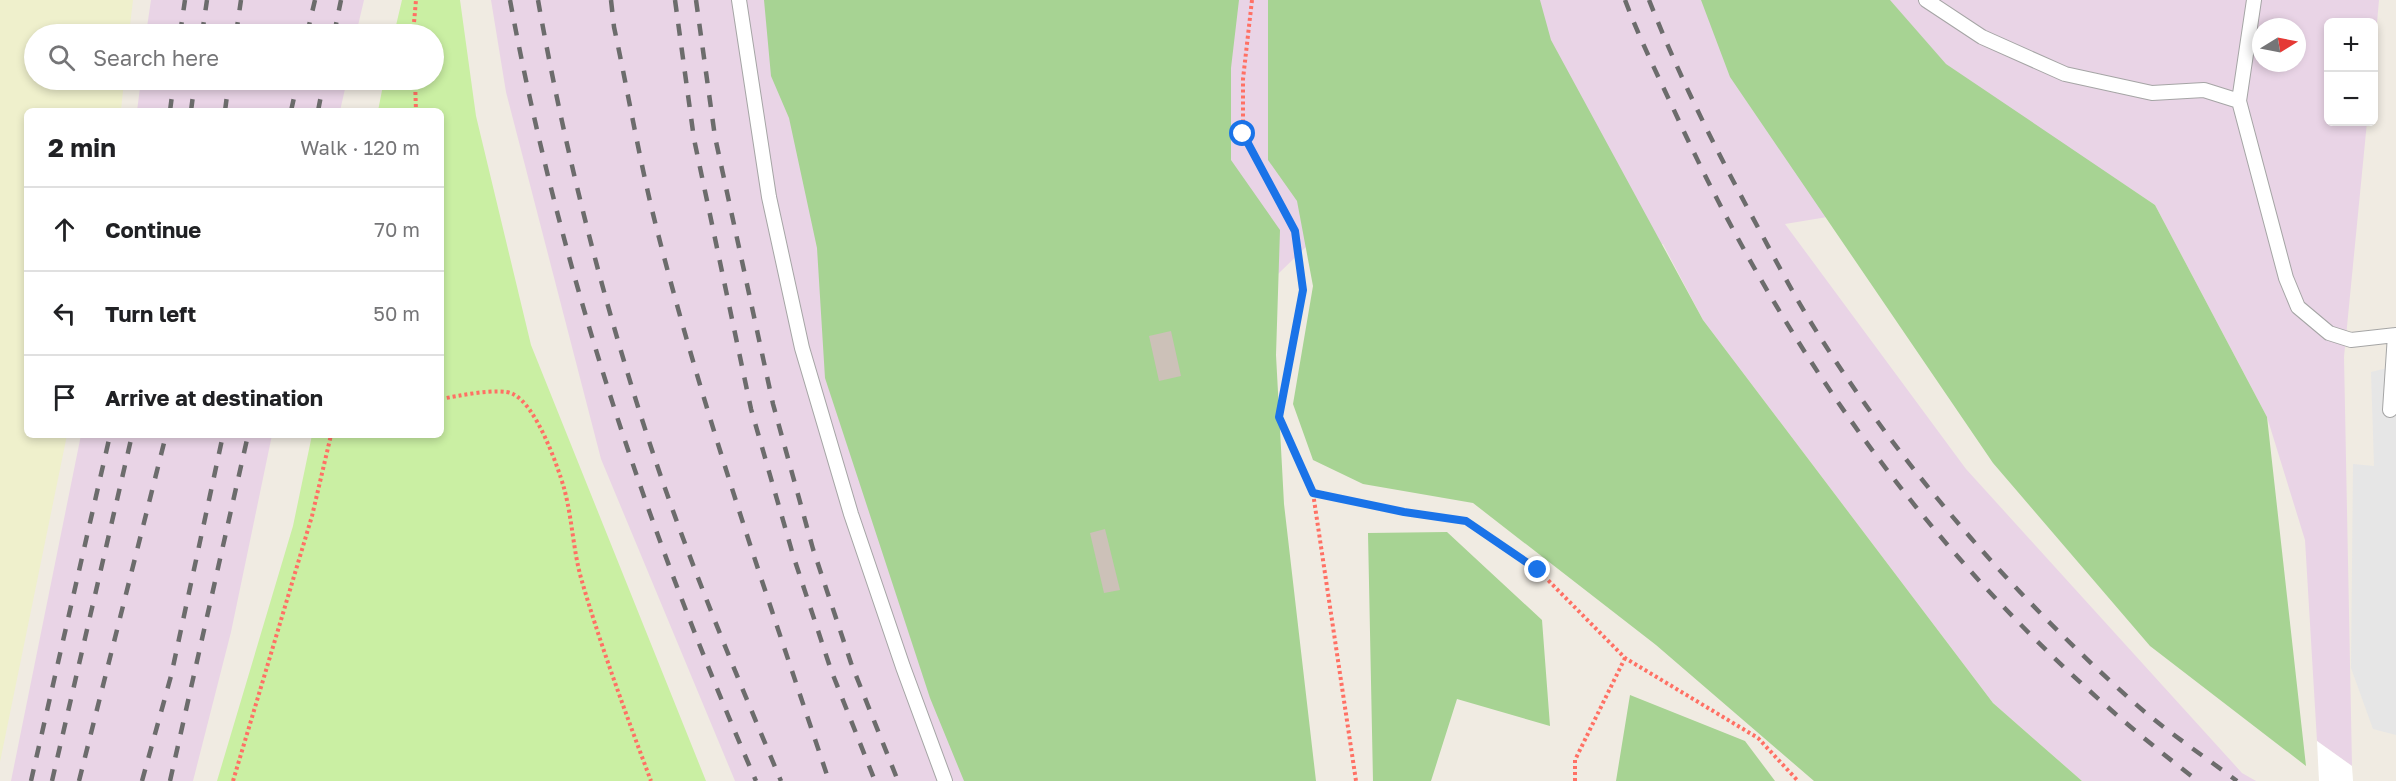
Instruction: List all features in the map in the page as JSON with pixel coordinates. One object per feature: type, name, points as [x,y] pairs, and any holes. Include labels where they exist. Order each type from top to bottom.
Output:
[{"type":"lane","points":[[740,0],[769,197],[802,348],[851,514],[945,781]]},
{"type":"lane","points":[[1926,0],[1982,37],[2065,74],[2152,93],[2204,90],[2239,100]]},
{"type":"lane","points":[[2254,0],[2239,100],[2286,278],[2298,307],[2329,333],[2351,340],[2396,335],[2390,410]]},
{"type":"path","points":[[414,24],[416,0]]},
{"type":"path","points":[[1252,0],[1243,79],[1243,134],[1295,231],[1303,290],[1279,417],[1313,493],[1356,781]]},
{"type":"path","points":[[415,90],[416,108]]},
{"type":"path","points":[[444,399],[482,393],[512,392],[526,403],[543,435],[564,489],[581,576],[611,671],[651,781]]},
{"type":"path","points":[[233,781],[312,516],[330,438]]},
{"type":"path","points":[[1313,493],[1404,512],[1466,521],[1538,570],[1625,658],[1758,738],[1798,781]]},
{"type":"path","points":[[1575,781],[1575,760],[1625,658]]},
{"type":"shaded area","points":[[151,0],[364,0],[358,24],[147,24]]},
{"type":"shaded area","points":[[491,0],[2379,0],[2377,18],[2324,18],[2324,126],[2367,126],[2344,357],[2352,766],[2317,741],[2305,540],[2267,417],[2155,205],[2104,171],[1785,224],[1966,469],[2242,773],[2256,781],[2082,781],[1993,703],[1703,320],[1663,244],[1632,249],[1521,39],[1251,300],[1302,781],[735,781],[601,459],[506,92]]},
{"type":"shaded area","points":[[140,90],[345,90],[341,108],[137,108]]},
{"type":"shaded area","points":[[2396,366],[2396,735],[2373,729],[2351,668],[2353,464],[2374,466],[2371,372]]},
{"type":"shaded area","points":[[80,438],[271,438],[231,632],[193,781],[11,781]]},
{"type":"green space","points":[[0,0],[133,0],[130,24],[24,24],[24,90],[123,90],[121,108],[24,108],[24,438],[66,438],[0,762]]},
{"type":"green space","points":[[402,0],[460,0],[476,116],[531,345],[706,781],[217,781],[293,526],[311,438],[444,438],[444,108],[379,108],[382,90],[444,90],[444,24],[396,24]]},
{"type":"green space","points":[[764,0],[1239,0],[1231,68],[1231,160],[1280,230],[1276,355],[1284,504],[1316,781],[964,781],[930,698],[825,378],[817,248],[789,118],[771,76]]},
{"type":"green space","points":[[1268,0],[1540,0],[1551,40],[1703,320],[1993,703],[2082,781],[1814,781],[1656,645],[1473,503],[1363,484],[1313,460],[1293,404],[1313,286],[1297,201],[1268,160]]},
{"type":"green space","points":[[1701,0],[1890,0],[1946,64],[2155,205],[2267,417],[2306,766],[2150,646],[1993,463],[1730,77]]},
{"type":"green space","points":[[1447,532],[1542,620],[1550,726],[1457,699],[1431,781],[1373,781],[1368,533]]},
{"type":"green space","points":[[1630,695],[1745,741],[1775,781],[1616,781]]},
{"type":"pier","points":[[2317,741],[2352,766],[2353,781],[2319,781]]},
{"type":"building","points":[[1171,331],[1181,376],[1159,381],[1149,336]]},
{"type":"building","points":[[1105,529],[1120,590],[1104,593],[1090,533]]},
{"type":"railway","points":[[181,24],[185,0]]},
{"type":"railway","points":[[203,24],[207,0]]},
{"type":"railway","points":[[237,24],[241,0]]},
{"type":"railway","points":[[309,24],[315,0]]},
{"type":"railway","points":[[336,24],[341,0]]},
{"type":"railway","points":[[510,0],[530,101],[554,201],[611,398],[643,495],[679,591],[756,781]]},
{"type":"railway","points":[[538,0],[585,219],[630,382],[693,566],[781,781]]},
{"type":"railway","points":[[611,0],[614,27],[644,174],[674,293],[715,434],[829,781]]},
{"type":"railway","points":[[675,0],[694,139],[751,409],[793,555],[831,670],[875,781]]},
{"type":"railway","points":[[696,0],[715,137],[773,404],[813,549],[851,663],[898,781]]},
{"type":"railway","points":[[1625,0],[1654,68],[1721,207],[1773,301],[1831,392],[1893,478],[1961,560],[2034,638],[2113,712],[2198,781]]},
{"type":"railway","points":[[1649,0],[1708,131],[1782,273],[1820,337],[1888,435],[1924,482],[2002,573],[2086,659],[2143,710],[2237,781]]},
{"type":"railway","points":[[170,108],[173,90]]},
{"type":"railway","points":[[191,108],[194,90]]},
{"type":"railway","points":[[225,108],[228,90]]},
{"type":"railway","points":[[292,108],[296,90]]},
{"type":"railway","points":[[319,108],[322,90]]},
{"type":"railway","points":[[31,781],[109,438]]},
{"type":"railway","points":[[52,781],[131,438]]},
{"type":"railway","points":[[79,781],[165,438]]},
{"type":"railway","points":[[142,781],[171,676],[222,438]]},
{"type":"railway","points":[[170,781],[247,438]]},
{"type":"route","points":[[1243,134],[1295,231],[1303,290],[1279,417],[1313,493],[1404,512],[1466,521],[1538,570]]}]
